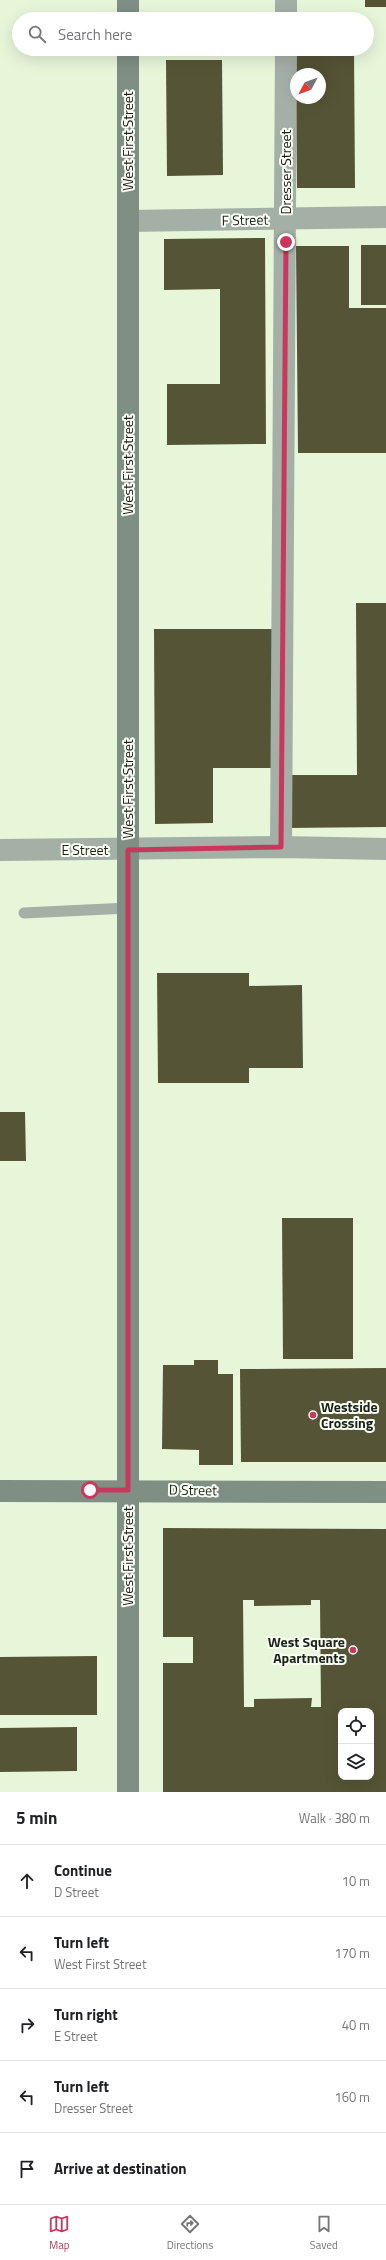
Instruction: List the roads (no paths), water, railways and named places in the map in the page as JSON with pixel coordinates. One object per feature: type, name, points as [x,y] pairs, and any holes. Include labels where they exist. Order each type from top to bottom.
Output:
[{"type":"main road","points":[[128,0],[128,12]]},
{"type":"main road","name":"West First Street","points":[[128,56],[128,1792]]},
{"type":"main road","name":"D Street","points":[[0,1491],[128,1490],[386,1492]]},
{"type":"street","points":[[286,0],[286,12]]},
{"type":"street","name":"Dresser Street","points":[[281,847],[286,56]]},
{"type":"street","name":"F Street","points":[[128,221],[386,217]]},
{"type":"street","name":"E Street","points":[[0,850],[128,850],[281,847],[386,849]]},
{"type":"lane","points":[[24,912],[128,908]]},
{"type":"place","name":"Westside Crossing","points":[[313,1415]]},
{"type":"place","name":"West Square Apartments","points":[[353,1650]]}]
